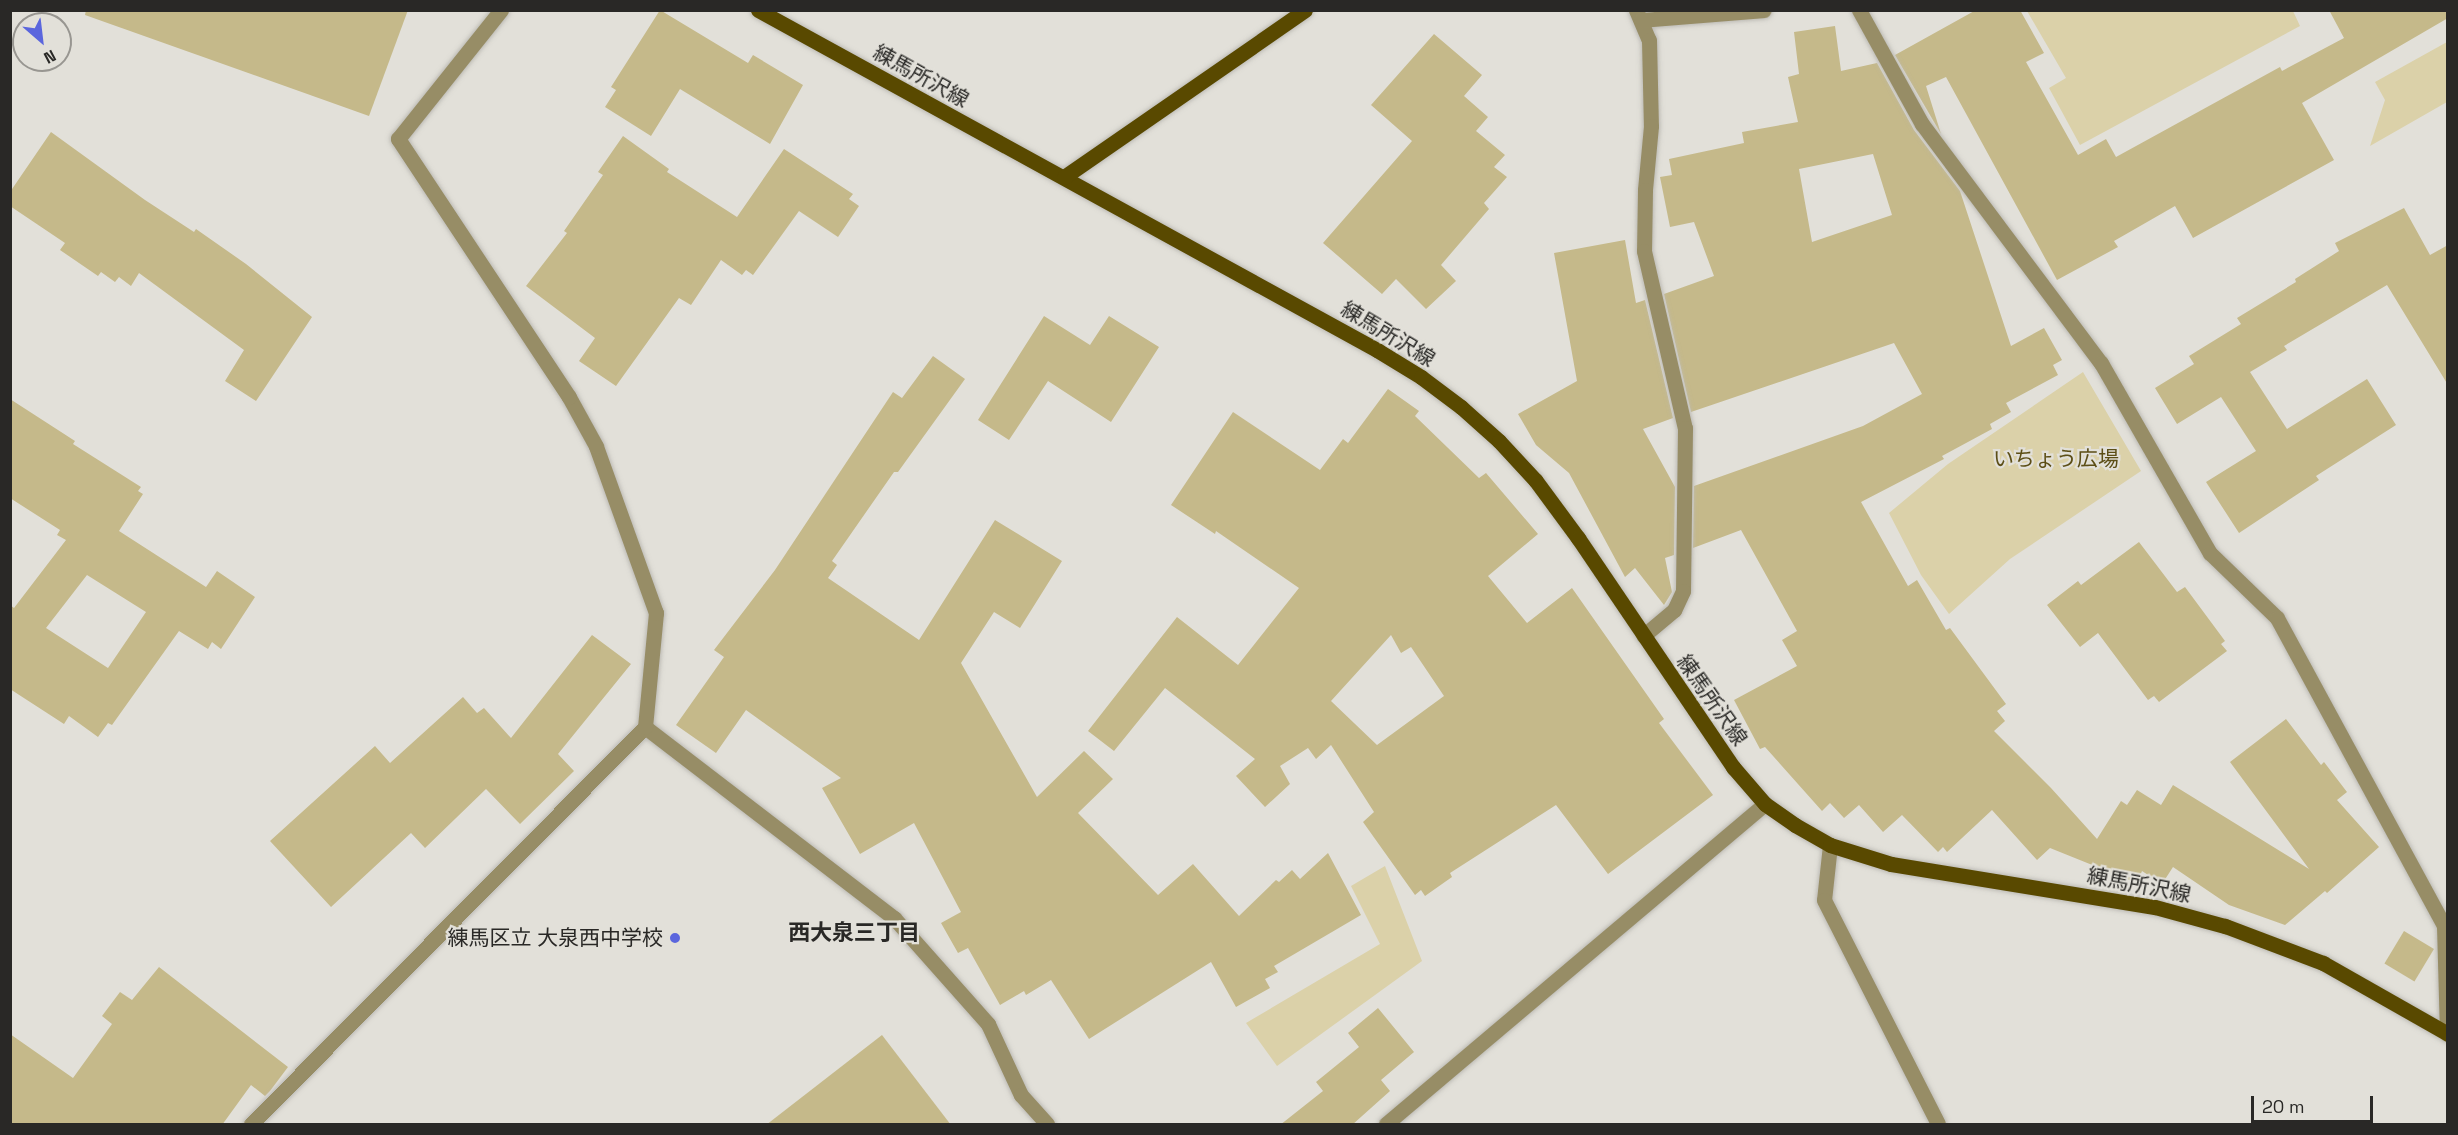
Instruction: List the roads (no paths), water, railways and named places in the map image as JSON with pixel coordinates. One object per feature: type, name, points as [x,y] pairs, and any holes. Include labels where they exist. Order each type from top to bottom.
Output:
[{"type":"main road","name":"練馬所沢線","points":[[758,10],[1064,177],[1121,212],[1246,276],[1377,350],[1421,377],[1461,407],[1499,441],[1536,481],[1578,538],[1733,767],[1765,804],[1830,845],[1891,864],[2155,907],[2225,926],[2323,963],[2447,1034]]},
{"type":"main road","points":[[1064,177],[1305,10]]},
{"type":"street","points":[[251,1125],[645,727],[656,614],[596,446],[569,397],[399,139],[501,10]]},
{"type":"street","points":[[1643,636],[1674,610],[1683,591],[1685,428],[1644,251],[1645,190],[1651,126],[1649,40],[1639,15],[1764,10]]},
{"type":"street","points":[[1859,10],[1922,124],[2101,363],[2210,553],[2277,618],[2444,926],[2447,1034]]},
{"type":"street","points":[[645,727],[894,918],[988,1024],[1021,1095],[1047,1125]]},
{"type":"street","points":[[1386,1125],[1765,804]]},
{"type":"street","points":[[1830,845],[1824,900],[1938,1125]]},
{"type":"place","name":"練馬区立 大泉西中学校","points":[[675,938]]},
{"type":"district","name":"西大泉三丁目","points":[[854,933]]},
{"type":"park label","name":"いちょう広場","points":[[2056,459]]}]
